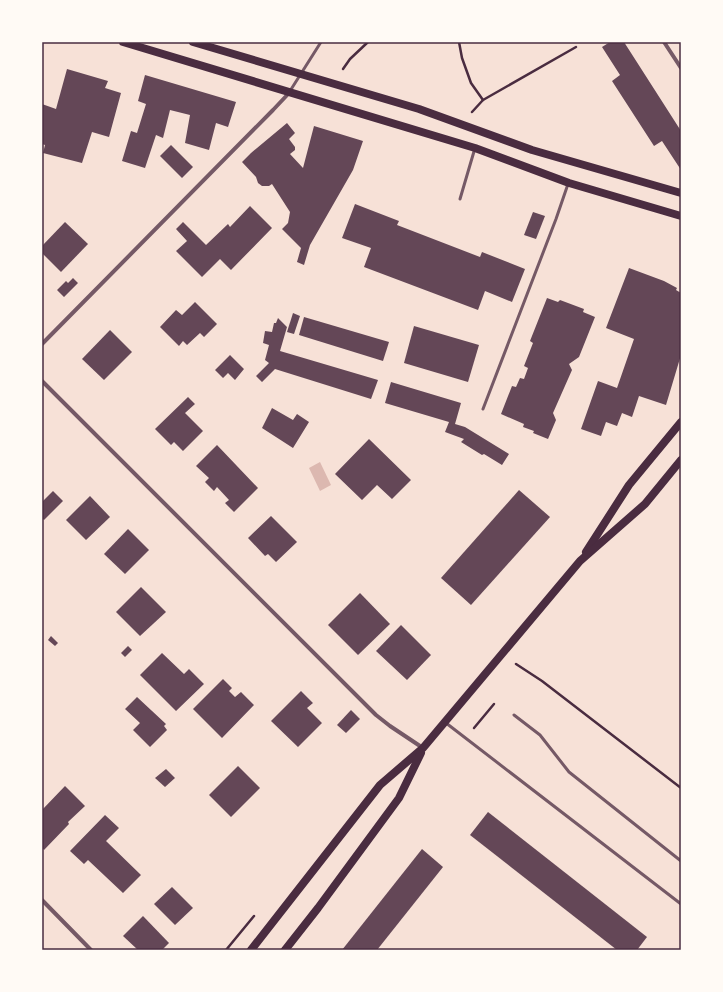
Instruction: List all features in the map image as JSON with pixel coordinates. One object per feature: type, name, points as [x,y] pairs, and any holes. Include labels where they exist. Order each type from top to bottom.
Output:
[{"type":"main road","points":[[124,42],[475,148],[569,183],[681,216]]},
{"type":"main road","points":[[192,42],[419,109],[532,150],[681,193]]},
{"type":"main road","points":[[251,950],[380,785],[423,748],[580,561],[629,485],[681,422]]},
{"type":"main road","points":[[580,561],[644,504],[681,460]]},
{"type":"main road","points":[[285,950],[399,798],[423,748]]},
{"type":"street","points":[[664,42],[681,68]]},
{"type":"street","points":[[42,344],[290,92]]},
{"type":"street","points":[[42,381],[376,715],[423,748]]},
{"type":"street","points":[[42,900],[91,950]]},
{"type":"lane","points":[[290,92],[320,42]]},
{"type":"lane","points":[[460,200],[475,148]]},
{"type":"lane","points":[[483,409],[569,183]]},
{"type":"lane","points":[[514,715],[540,735],[568,772],[681,861]]},
{"type":"lane","points":[[445,722],[681,904]]},
{"type":"path","points":[[342,71],[350,59],[368,42]]},
{"type":"path","points":[[459,42],[462,58],[471,83],[483,100]]},
{"type":"path","points":[[470,115],[474,108],[483,100],[576,47]]},
{"type":"path","points":[[502,655],[542,681],[681,788]]},
{"type":"path","points":[[466,738],[494,704]]},
{"type":"shaded area","points":[[320,462],[331,485],[320,491],[309,468]]},
{"type":"building","points":[[610,42],[624,42],[681,131],[681,170],[662,141],[654,146],[612,81],[620,75],[602,47]]},
{"type":"building","points":[[67,69],[108,81],[105,88],[121,93],[109,137],[92,132],[82,163],[43,153],[45,145],[42,144],[42,104],[56,109]]},
{"type":"building","points":[[145,75],[236,102],[228,127],[216,123],[209,150],[185,143],[190,115],[170,110],[163,138],[156,135],[145,168],[122,161],[131,131],[137,133],[146,104],[138,101]]},
{"type":"building","points":[[287,123],[295,133],[289,139],[295,147],[295,150],[290,154],[303,168],[314,126],[363,141],[353,170],[310,245],[304,265],[297,262],[301,248],[282,229],[288,223],[290,212],[272,184],[269,186],[262,186],[242,162]]},
{"type":"building","points":[[171,145],[193,167],[182,178],[160,156]]},
{"type":"building","points":[[355,204],[399,221],[397,225],[480,257],[482,252],[525,269],[512,302],[485,291],[478,310],[364,267],[371,248],[342,238]]},
{"type":"building","points":[[250,206],[272,228],[231,270],[220,259],[202,277],[176,251],[187,241],[176,229],[183,222],[206,245],[228,224],[230,227]]},
{"type":"building","points":[[533,212],[545,216],[536,239],[524,235]]},
{"type":"building","points":[[65,222],[88,244],[61,272],[42,253],[42,246]]},
{"type":"building","points":[[629,268],[664,281],[677,288],[676,290],[681,293],[681,355],[666,405],[639,396],[632,417],[622,413],[617,426],[606,422],[601,436],[581,429],[598,381],[617,388],[634,339],[606,328]]},
{"type":"building","points":[[73,278],[78,283],[64,297],[57,290],[66,281],[68,283]]},
{"type":"building","points":[[547,298],[558,302],[560,300],[584,309],[583,312],[595,317],[579,357],[569,364],[572,370],[553,413],[556,420],[548,439],[523,427],[524,424],[501,414],[512,386],[516,387],[520,378],[524,379],[528,368],[524,366],[533,343],[530,341]]},
{"type":"building","points":[[195,302],[217,324],[204,337],[200,333],[187,345],[183,341],[179,346],[160,327],[176,310],[182,315]]},
{"type":"building","points":[[293,313],[300,316],[294,334],[287,332]]},
{"type":"building","points":[[304,317],[389,342],[383,361],[299,335]]},
{"type":"building","points":[[278,318],[287,327],[280,351],[378,380],[371,399],[275,369],[262,382],[256,376],[269,363],[265,360],[269,345],[263,343],[265,331],[272,332],[274,323],[276,323]]},
{"type":"building","points":[[414,326],[479,345],[468,382],[404,363]]},
{"type":"building","points":[[110,330],[132,352],[104,380],[82,359]]},
{"type":"building","points":[[230,355],[244,369],[235,380],[228,373],[223,378],[215,370]]},
{"type":"building","points":[[391,382],[461,403],[455,424],[465,427],[509,454],[502,465],[461,442],[464,439],[445,432],[449,422],[385,403]]},
{"type":"building","points":[[188,397],[195,404],[185,413],[203,431],[183,451],[174,442],[171,445],[155,429]]},
{"type":"building","points":[[272,408],[293,420],[297,414],[309,422],[293,448],[262,428]]},
{"type":"building","points":[[369,439],[411,480],[392,499],[377,485],[362,500],[335,474]]},
{"type":"building","points":[[217,445],[258,488],[234,512],[225,503],[229,500],[217,487],[214,491],[205,482],[209,478],[196,466]]},
{"type":"building","points":[[519,490],[550,517],[471,605],[441,578]]},
{"type":"building","points":[[53,491],[63,501],[44,520],[42,518],[42,502]]},
{"type":"building","points":[[90,496],[110,517],[86,540],[66,520]]},
{"type":"building","points":[[271,516],[297,542],[276,562],[268,554],[265,556],[248,538]]},
{"type":"building","points":[[128,529],[149,550],[125,574],[104,554]]},
{"type":"building","points":[[141,587],[166,612],[140,636],[116,612]]},
{"type":"building","points":[[360,593],[390,624],[358,655],[328,625]]},
{"type":"building","points":[[401,625],[431,655],[407,680],[376,651]]},
{"type":"building","points":[[51,636],[58,643],[55,646],[48,640]]},
{"type":"building","points":[[128,646],[132,650],[125,657],[121,653]]},
{"type":"building","points":[[162,653],[184,674],[189,669],[204,684],[176,711],[140,675]]},
{"type":"building","points":[[223,679],[232,688],[229,691],[235,697],[241,692],[254,705],[222,738],[193,709]]},
{"type":"building","points":[[301,691],[313,703],[307,708],[322,723],[298,747],[271,721]]},
{"type":"building","points":[[137,697],[166,724],[164,726],[167,730],[150,747],[133,730],[140,723],[125,709]]},
{"type":"building","points":[[351,710],[360,719],[346,733],[337,725]]},
{"type":"building","points":[[238,766],[260,788],[231,817],[209,795]]},
{"type":"building","points":[[166,769],[175,778],[165,787],[155,778]]},
{"type":"building","points":[[65,786],[85,806],[68,822],[69,824],[44,850],[42,847],[42,810]]},
{"type":"building","points":[[488,812],[647,937],[637,950],[617,950],[470,835]]},
{"type":"building","points":[[105,815],[119,828],[106,841],[141,875],[123,893],[88,860],[84,864],[70,851]]},
{"type":"building","points":[[422,849],[443,867],[377,950],[342,950]]},
{"type":"building","points":[[172,887],[193,908],[175,925],[154,904]]},
{"type":"building","points":[[143,916],[169,943],[162,950],[138,950],[123,936]]}]
